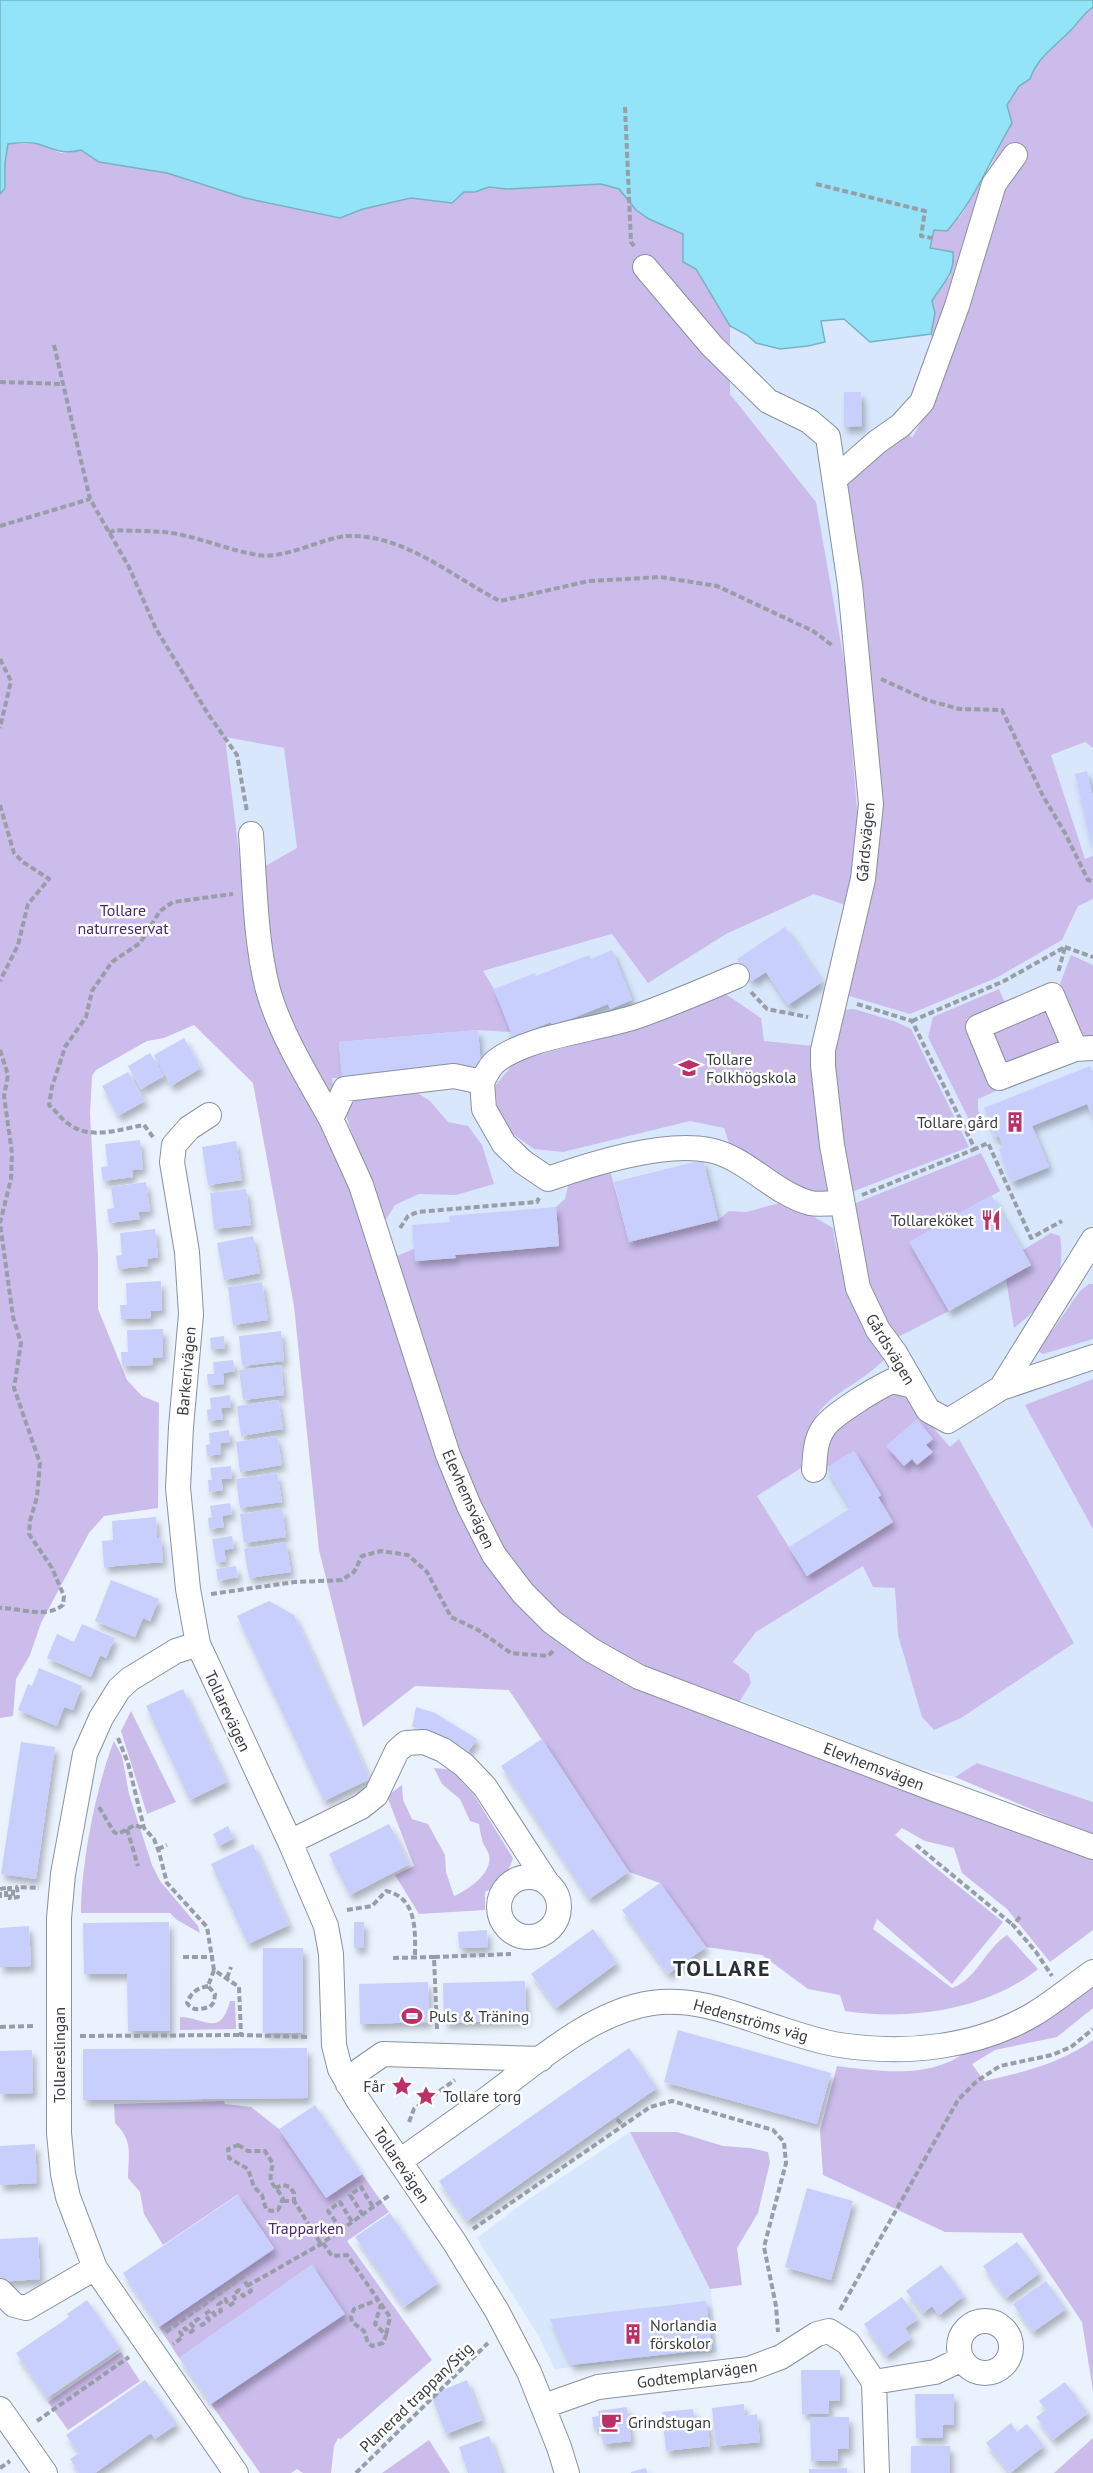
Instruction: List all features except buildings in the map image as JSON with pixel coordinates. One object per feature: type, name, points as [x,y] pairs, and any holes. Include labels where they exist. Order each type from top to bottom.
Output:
[{"type":"street","points":[[836,478],[877,442],[901,425],[922,402],[957,306],[994,184],[1015,155]]},
{"type":"street","name":"Gårdsvägen","points":[[645,267],[712,346],[768,401],[809,421],[828,437],[836,478],[859,666],[871,804],[863,879],[823,1050],[823,1066],[842,1202],[858,1288],[878,1330],[895,1353],[928,1410],[948,1421],[1001,1388],[1093,1358]]},
{"type":"street","name":"Elevhemsvägen","points":[[251,834],[261,959],[269,993],[296,1057],[331,1119],[361,1185],[448,1455],[469,1506],[494,1555],[523,1593],[552,1622],[591,1650],[639,1677],[1093,1847]]},
{"type":"street","points":[[737,976],[637,1016],[516,1050],[496,1061],[482,1082],[484,1109],[504,1144],[523,1162],[548,1179],[612,1158],[682,1148],[710,1150],[731,1158],[779,1189],[809,1203],[842,1202]]},
{"type":"street","points":[[1052,995],[1084,1048],[999,1078],[978,1027],[1052,995]]},
{"type":"street","points":[[331,1119],[345,1089],[454,1076],[482,1082]]},
{"type":"street","name":"Barkerivägen","points":[[198,1644],[189,1589],[178,1488],[191,1314],[187,1252],[172,1162],[174,1145],[189,1128],[209,1115]]},
{"type":"street","name":"Gårdsvägen","points":[[1001,1388],[1093,1240]]},
{"type":"street","points":[[814,1470],[818,1439],[823,1427],[832,1419],[892,1381],[914,1386]]},
{"type":"street","name":"Tollarevägen","points":[[198,1644],[290,1842],[326,1926],[331,1954],[334,2045],[340,2069],[455,2243],[496,2311],[529,2372],[544,2406],[567,2473]]},
{"type":"street","name":"Tollareslingan","points":[[198,1644],[176,1651],[130,1679],[119,1689],[100,1718],[86,1754],[63,1874],[59,1918],[59,2142],[68,2197],[95,2268],[236,2473]]},
{"type":"street","points":[[290,1842],[361,1807],[376,1795],[397,1750],[406,1743],[424,1742],[443,1750],[464,1765],[484,1787],[548,1884]]},
{"type":"street","name":"Hedenströms väg","points":[[400,2161],[541,2059],[607,2016],[650,2003],[707,2004],[839,2045],[901,2050],[936,2047],[987,2035],[1034,2014],[1093,1972]]},
{"type":"street","points":[[348,2084],[360,2070],[383,2054],[541,2059]]},
{"type":"street","points":[[0,2291],[14,2305],[26,2308],[95,2268]]},
{"type":"street","name":"Godtemplarvägen","points":[[544,2406],[598,2387],[749,2369],[781,2357],[817,2334],[829,2331],[848,2343],[874,2382]]},
{"type":"street","points":[[877,2473],[874,2382],[935,2372],[962,2359]]},
{"type":"street","points":[[0,2409],[45,2473]]},
{"type":"path","points":[[625,107],[631,242],[645,267]]},
{"type":"path","points":[[816,184],[925,211],[921,236],[932,238]]},
{"type":"path","points":[[54,345],[90,499],[129,567],[156,629],[208,714],[237,755],[251,834]]},
{"type":"path","points":[[0,382],[63,384]]},
{"type":"path","points":[[0,526],[90,499]]},
{"type":"path","points":[[109,533],[115,530],[166,532],[261,556],[296,550],[345,536],[378,538],[417,552],[465,583],[500,601],[589,581],[660,577],[717,586],[813,630],[868,673],[927,700],[959,709],[1002,710],[1042,796],[1065,833],[1088,880],[1093,881]]},
{"type":"path","points":[[0,659],[11,681],[0,728]]},
{"type":"path","points":[[0,805],[14,853],[23,862],[49,879],[28,904],[18,945],[0,981]]},
{"type":"path","points":[[155,1145],[152,1133],[144,1125],[97,1133],[84,1132],[69,1125],[50,1105],[52,1087],[65,1047],[86,1017],[92,991],[112,962],[140,943],[160,911],[173,902],[255,890]]},
{"type":"path","points":[[767,1009],[834,1009],[912,1021],[1004,981],[1065,947],[1093,957]]},
{"type":"path","points":[[1052,995],[1065,947]]},
{"type":"path","points":[[912,1021],[975,1149]]},
{"type":"path","points":[[0,1050],[8,1075],[4,1096],[12,1153],[11,1179],[0,1223],[13,1317],[21,1343],[14,1388],[40,1463],[37,1497],[29,1534],[52,1569],[64,1596],[63,1605],[57,1609],[37,1613],[0,1608]]},
{"type":"path","points":[[842,1202],[988,1143],[1031,1238],[1062,1221]]},
{"type":"path","points":[[381,1252],[399,1249],[401,1224],[408,1216],[418,1212],[537,1202],[548,1179]]},
{"type":"path","points":[[202,1596],[295,1582],[342,1580],[354,1572],[362,1556],[381,1551],[408,1555],[427,1572],[451,1617],[478,1630],[512,1653],[548,1656],[568,1633]]},
{"type":"path","points":[[116,1734],[128,1763],[144,1828],[154,1839],[167,1883],[207,1927],[214,1957],[214,1970],[208,1986]]},
{"type":"path","points":[[97,1803],[114,1832],[118,1834],[135,1825],[144,1828]]},
{"type":"path","points":[[127,1829],[138,1866]]},
{"type":"path","points":[[158,1849],[167,1845]]},
{"type":"path","points":[[916,1845],[1013,1926],[1036,1952],[1054,1979]]},
{"type":"path","points":[[0,1898],[0,1889],[6,1888],[6,1898],[10,1898],[9,1888],[13,1887],[13,1898],[18,1897],[17,1887],[46,1889]]},
{"type":"path","points":[[346,1910],[372,1906],[386,1891],[403,1899],[415,1918],[415,1958]]},
{"type":"path","points":[[1013,1926],[1020,1917]]},
{"type":"path","points":[[393,1958],[511,1954]]},
{"type":"path","points":[[183,1957],[214,1957]]},
{"type":"path","points":[[434,1957],[437,2029]]},
{"type":"path","points":[[227,1978],[231,1967]]},
{"type":"path","points":[[214,1970],[238,1985],[242,2035]]},
{"type":"path","points":[[208,1986],[215,1994],[214,2002],[210,2007],[195,2010],[190,2008],[187,2003],[191,1995],[200,1988],[208,1986]]},
{"type":"path","points":[[0,2027],[42,2026]]},
{"type":"path","points":[[835,2318],[958,2100],[977,2080],[1000,2066],[1052,2055],[1071,2047],[1093,2029]]},
{"type":"path","points":[[75,2036],[314,2037]]},
{"type":"path","points":[[455,2243],[650,2107],[672,2101],[773,2130],[784,2142],[786,2163],[764,2247],[776,2306],[779,2343]]},
{"type":"path","points":[[617,2119],[623,2126]]},
{"type":"path","points":[[238,2145],[248,2151],[261,2150],[268,2153],[273,2164],[270,2181],[283,2201],[276,2211],[266,2209],[262,2195],[254,2187],[248,2169],[229,2158],[228,2151],[231,2146],[238,2145]]},
{"type":"path","points":[[275,2188],[290,2187],[294,2193],[294,2201],[322,2244],[332,2256],[347,2255],[380,2302],[390,2317],[383,2343],[372,2346],[368,2343],[364,2331],[352,2322],[351,2317],[354,2309],[380,2302]]},
{"type":"path","points":[[363,2215],[350,2195],[362,2187],[373,2207]]},
{"type":"path","points":[[248,2286],[322,2244],[390,2195]]},
{"type":"path","points":[[283,2201],[294,2201]]},
{"type":"path","points":[[341,2229],[328,2211],[340,2202],[352,2222]]},
{"type":"path","points":[[159,2337],[242,2277],[250,2291],[243,2296],[239,2290],[233,2295],[236,2301],[229,2306],[225,2299],[218,2305],[221,2311],[215,2315],[211,2310],[205,2314],[209,2320],[202,2325],[198,2319],[192,2324],[195,2329],[189,2333],[185,2328],[180,2332],[183,2337],[178,2341]]},
{"type":"path","points":[[380,2302],[375,2324],[386,2335]]},
{"type":"path","name":"Planerad trappan/Stig","points":[[356,2473],[493,2339]]},
{"type":"path","points":[[33,2424],[135,2353]]},
{"type":"shaded area","name":"Tollare Folkhögskola","points":[[844,319],[870,342],[931,334],[942,385],[912,438],[1051,755],[1085,742],[1093,748],[1093,1802],[977,1763],[955,1777],[912,1767],[740,1700],[751,1683],[749,1674],[733,1663],[755,1632],[483,1284],[371,1249],[256,999],[225,737],[284,748],[297,849],[456,979],[613,934],[648,982],[726,934],[814,894],[816,502],[730,394],[730,326],[756,343],[825,342],[820,321]]},
{"type":"shaded area","points":[[630,2132],[711,2290],[717,2352],[555,2369],[538,2335],[477,2238],[526,2201]]},
{"type":"green space","points":[[1093,7],[1093,748],[1085,742],[1051,755],[1085,859],[1093,856],[1093,899],[1078,906],[1062,940],[996,978],[910,1014],[846,995],[870,882],[843,478],[904,428],[912,438],[942,385],[931,334],[935,313],[932,301],[951,275],[930,248],[934,229],[960,217],[987,173],[1012,123],[1007,105],[1019,86],[1030,79],[1043,57]]},
{"type":"green space","name":"Tollare naturreservat","points":[[8,144],[38,144],[61,153],[81,150],[99,162],[167,173],[245,198],[340,218],[363,209],[411,198],[452,203],[464,192],[475,192],[489,187],[506,189],[601,184],[619,189],[636,210],[683,234],[683,262],[696,269],[730,326],[730,394],[816,502],[846,672],[859,834],[848,906],[814,894],[726,934],[648,983],[612,934],[483,971],[494,989],[511,1032],[478,1030],[339,1042],[342,1078],[332,1078],[334,1091],[326,1124],[371,1249],[392,1258],[414,1249],[416,1261],[455,1258],[455,1255],[559,1246],[556,1207],[565,1199],[569,1182],[610,1170],[629,1242],[718,1220],[729,1211],[746,1212],[787,1201],[833,1228],[847,1278],[888,1356],[873,1370],[831,1399],[821,1410],[813,1423],[809,1441],[809,1463],[757,1496],[807,1576],[893,1522],[878,1497],[881,1495],[854,1451],[826,1468],[825,1450],[832,1431],[892,1390],[904,1394],[950,1447],[959,1439],[1074,1643],[961,1718],[934,1730],[922,1717],[898,1635],[895,1588],[873,1587],[863,1566],[756,1632],[733,1662],[749,1674],[751,1683],[731,1716],[1093,1856],[1093,1930],[1050,1962],[1007,1909],[962,1873],[954,1848],[925,1841],[902,1828],[895,1835],[1003,1922],[952,1984],[877,1919],[873,1929],[952,1988],[968,1978],[1007,1935],[1038,1969],[1018,1983],[971,2003],[946,2009],[895,2014],[845,2011],[840,1995],[808,1989],[762,1955],[706,1947],[660,1883],[629,1872],[509,1690],[415,1686],[363,1727],[319,1550],[294,1306],[253,1083],[194,1025],[164,1038],[147,1041],[96,1070],[92,1076],[90,1114],[98,1257],[98,1309],[127,1380],[142,1396],[159,1403],[158,1508],[104,1516],[89,1533],[41,1623],[30,1655],[16,1679],[13,1716],[0,1718],[0,194],[5,188]],"holes":[[[225,737],[284,748],[297,848],[262,868],[254,978]]]},
{"type":"green space","points":[[1071,955],[1093,965],[1093,1037],[1079,1040],[1058,989]]},
{"type":"green space","points":[[999,989],[1005,1003],[966,1019],[996,1091],[978,1099],[978,1110],[986,1128],[975,1132],[928,1037],[933,1017]]},
{"type":"green space","points":[[721,991],[761,1018],[764,1041],[814,1046],[830,1198],[803,1196],[730,1146],[724,1128],[690,1121],[563,1152],[534,1149],[513,1134],[498,1114],[495,1086],[515,1062],[646,1024]]},
{"type":"green space","points":[[1051,1003],[1066,1041],[1000,1066],[987,1029]]},
{"type":"green space","points":[[854,1009],[894,1021],[911,1029],[969,1147],[849,1193],[833,1059],[840,1010]]},
{"type":"green space","points":[[410,1088],[430,1101],[448,1122],[468,1126],[482,1145],[494,1184],[456,1195],[419,1194],[395,1205],[382,1226],[344,1109],[349,1096]]},
{"type":"green space","points":[[981,1153],[1000,1191],[910,1242],[949,1311],[898,1337],[878,1306],[857,1263],[851,1205]]},
{"type":"green space","points":[[1051,1233],[1060,1236],[1061,1265],[1057,1277],[1045,1299],[1014,1328],[1006,1279],[1031,1265],[1023,1250]]},
{"type":"green space","points":[[1089,1284],[1093,1284],[1093,1339],[1043,1354],[1038,1351],[1080,1291]]},
{"type":"green space","points":[[1093,1379],[1093,1529],[1025,1405]]},
{"type":"green space","points":[[131,1711],[176,1802],[147,1814],[121,1731]]},
{"type":"green space","points":[[114,1741],[122,1756],[129,1794],[152,1865],[160,1881],[198,1926],[200,1933],[177,1920],[170,1913],[81,1913],[91,1826],[101,1780]]},
{"type":"green space","points":[[977,1763],[1093,1802],[1093,1835],[955,1777]]},
{"type":"green space","points":[[434,1768],[455,1770],[461,1781],[474,1795],[513,1858],[503,1878],[485,1892],[485,1910],[419,1914],[395,1875],[414,1866],[387,1796],[402,1785],[403,1800],[412,1819],[428,1824],[445,1855],[446,1872],[454,1896],[478,1880],[487,1868],[489,1855],[483,1843],[479,1824],[470,1821],[460,1799],[442,1784]]},
{"type":"green space","points":[[1093,1978],[1093,2008],[1057,2037],[995,2050],[972,2064],[984,2081],[1027,2071],[1054,2061],[1093,2040],[1093,2391],[1082,2322],[1022,2233],[945,2232],[823,2175],[820,2131],[837,2066],[909,2071],[943,2064]]},
{"type":"green space","points":[[230,2001],[235,2001],[236,2029],[180,2030],[180,2017],[216,2023],[226,2013]]},
{"type":"green space","name":"Trapparken","points":[[224,2101],[225,2104],[251,2107],[279,2129],[326,2197],[362,2174],[389,2212],[347,2241],[432,2360],[341,2439],[338,2438],[334,2446],[331,2473],[303,2473],[297,2469],[291,2473],[260,2473],[211,2404],[344,2314],[312,2265],[179,2358],[159,2327],[274,2248],[237,2195],[163,2245],[144,2214],[140,2192],[128,2178],[129,2149],[125,2136],[115,2123],[114,2104]]},
{"type":"green space","points":[[630,2132],[677,2132],[723,2146],[768,2152],[770,2162],[758,2213],[737,2248],[742,2285],[710,2289]]},
{"type":"green space","points":[[121,2352],[140,2381],[68,2430],[48,2402]]},
{"type":"green space","points":[[1093,2438],[1093,2473],[1054,2473]]},
{"type":"green space","points":[[429,2440],[450,2473],[382,2473]]},
{"type":"water","points":[[0,0],[1093,0],[1093,7],[1043,57],[1030,79],[1019,86],[1007,105],[1012,123],[975,192],[947,231],[934,230],[930,248],[953,252],[953,260],[950,273],[932,301],[935,313],[931,334],[870,342],[844,319],[821,321],[825,342],[780,349],[756,343],[730,326],[696,269],[683,262],[683,234],[649,219],[636,210],[619,189],[601,184],[506,189],[489,187],[475,192],[464,192],[452,203],[411,198],[363,209],[340,218],[245,198],[167,173],[99,162],[81,150],[64,152],[38,144],[23,143],[8,144],[5,188],[0,194]]},
{"type":"place","name":"Tollare Folkhögskola","points":[[689,1068]]},
{"type":"place","name":"Tollare gård","points":[[1015,1122]]},
{"type":"place","name":"Tollareköket","points":[[991,1220]]},
{"type":"place","name":"Puls & Träning","points":[[412,2016]]},
{"type":"place","name":"Får","points":[[402,2086]]},
{"type":"place","name":"Tollare torg","points":[[426,2096]]},
{"type":"place","name":"Norlandia förskolor","points":[[633,2334]]},
{"type":"place","name":"Grindstugan","points":[[611,2422]]},
{"type":"district","name":"TOLLARE","points":[[722,1968]]}]
